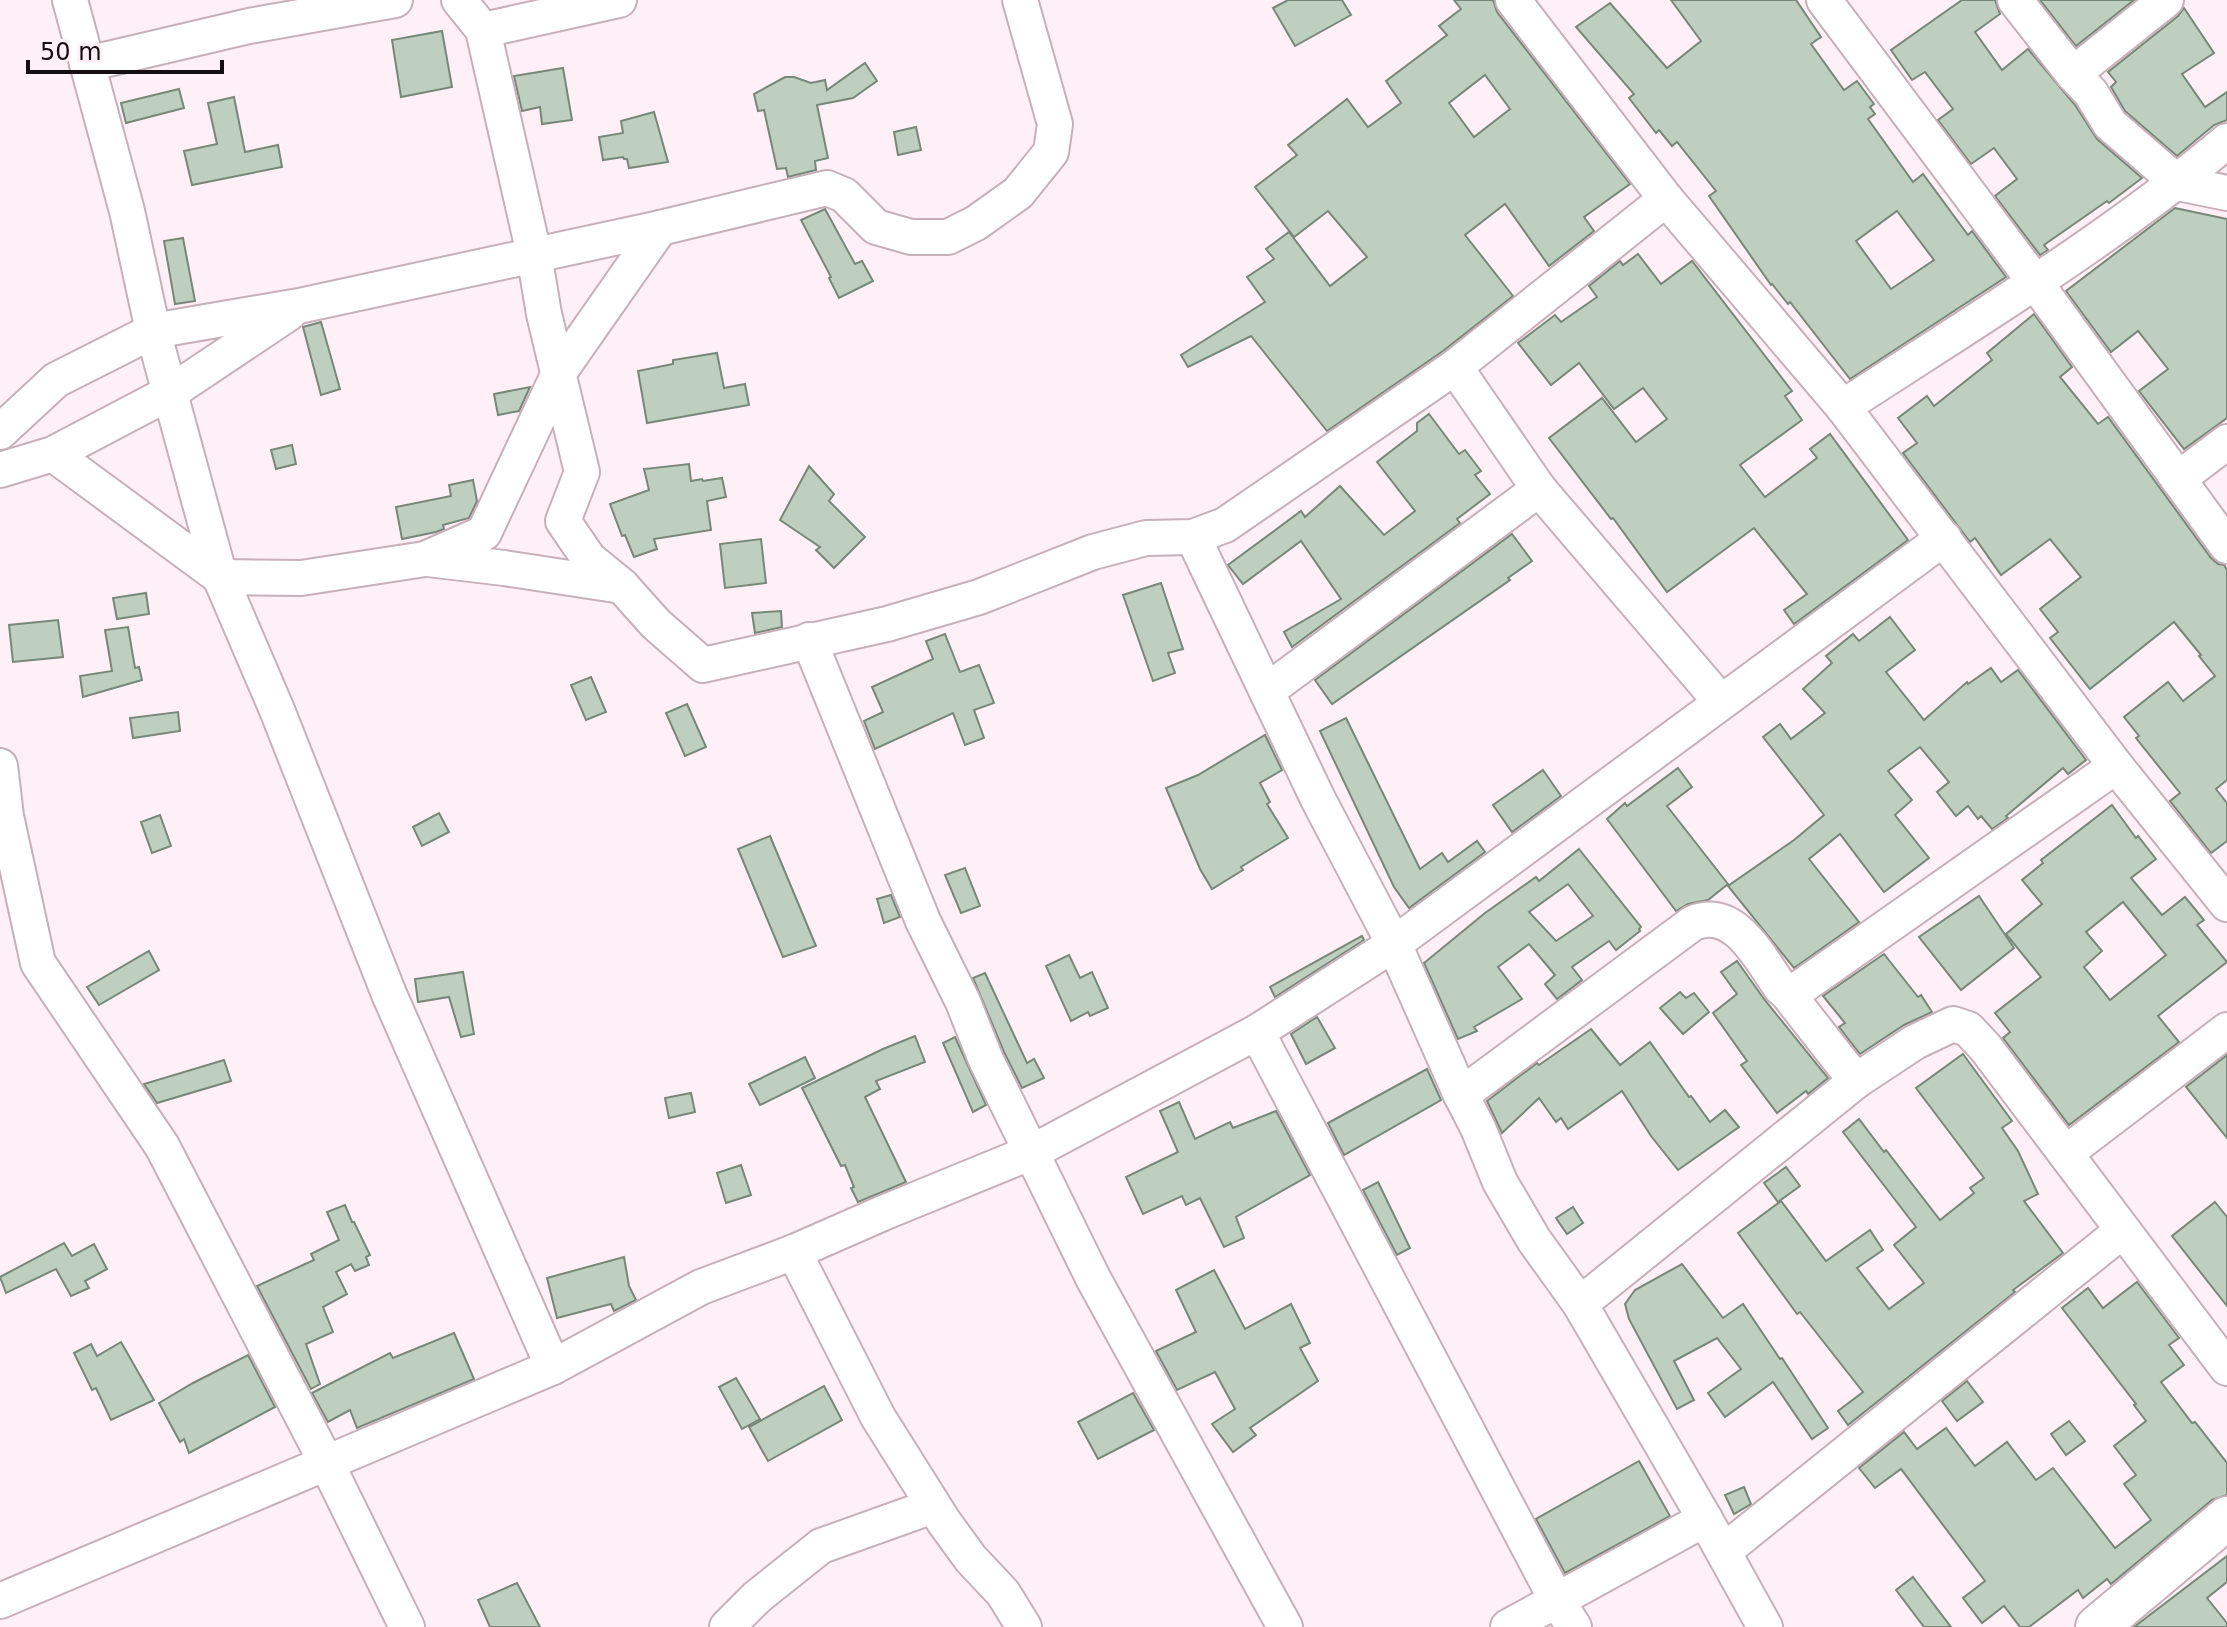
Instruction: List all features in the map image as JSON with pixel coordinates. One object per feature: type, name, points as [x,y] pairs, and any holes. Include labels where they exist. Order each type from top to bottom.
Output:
[{"type":"main road","points":[[2097,1627],[2227,1518]]},
{"type":"street","points":[[70,0],[127,211],[153,331],[220,577],[277,710],[389,994],[553,1367]]},
{"type":"street","points":[[87,64],[249,26],[395,0]]},
{"type":"street","points":[[459,0],[483,30],[534,254],[544,314],[582,472],[563,521],[589,559],[622,586],[656,624],[703,665],[887,624],[979,597],[1093,552],[1146,538],[1193,537],[1225,525],[1455,367],[1666,199]]},
{"type":"street","points":[[483,30],[619,0]]},
{"type":"street","points":[[0,432],[56,380],[153,331],[299,306],[660,228],[827,188],[844,195],[876,227],[911,237],[948,237],[976,223],[1018,193],[1051,152],[1055,124],[1020,0]]},
{"type":"street","points":[[1513,0],[1666,199],[1843,407],[2116,766],[2227,904]]},
{"type":"street","points":[[1824,0],[2227,546]]},
{"type":"street","points":[[2015,0],[2091,93],[2110,124],[2178,183],[2227,193]]},
{"type":"street","points":[[2073,74],[2166,0]]},
{"type":"street","points":[[1843,407],[2035,282],[2178,183],[2227,141]]},
{"type":"street","points":[[53,454],[220,577],[301,578],[425,559],[484,533],[560,371],[660,228]]},
{"type":"street","points":[[0,470],[53,454],[171,392],[299,306]]},
{"type":"street","points":[[1455,367],[1539,489],[1721,702]]},
{"type":"street","points":[[2178,479],[2227,442]]},
{"type":"street","points":[[1267,691],[1539,489]]},
{"type":"street","points":[[1193,537],[1318,799],[1394,944],[1506,1194],[1534,1240],[1580,1304],[1765,1627]]},
{"type":"street","points":[[3,1593],[553,1367],[701,1287],[794,1252],[1032,1152],[1257,1032],[1394,944],[1944,538]]},
{"type":"street","points":[[425,559],[622,586]]},
{"type":"street","points":[[809,640],[923,921],[963,1002],[986,1060],[1093,1278],[1285,1627]]},
{"type":"street","points":[[0,766],[6,816],[38,963],[162,1146],[326,1462],[407,1627]]},
{"type":"street","points":[[1787,993],[1794,992],[2116,766]]},
{"type":"street","points":[[1461,1095],[1693,923],[1703,919],[1716,919],[1739,931],[1856,1081]]},
{"type":"street","points":[[1580,1304],[1856,1081],[1915,1042],[1953,1024],[1968,1029],[1985,1047],[2227,1368]]},
{"type":"street","points":[[2066,1153],[2227,1030]]},
{"type":"street","points":[[1257,1032],[1565,1613]]},
{"type":"street","points":[[1724,1551],[2122,1231]]},
{"type":"street","points":[[794,1252],[878,1417],[933,1506],[971,1559],[1003,1593],[1024,1627]]},
{"type":"street","points":[[727,1627],[757,1597],[821,1546],[933,1506]]},
{"type":"street","points":[[1508,1627],[1565,1613],[1705,1519]]},
{"type":"building","points":[[1288,0],[1342,0],[1351,15],[1295,46],[1273,8]]},
{"type":"building","points":[[1454,0],[1493,0],[1497,12],[1630,184],[1584,217],[1594,231],[1549,266],[1505,204],[1465,235],[1513,296],[1443,351],[1327,431],[1251,336],[1188,367],[1181,355],[1265,302],[1247,277],[1274,259],[1266,249],[1289,232],[1330,286],[1367,257],[1328,211],[1294,237],[1255,187],[1297,155],[1288,145],[1347,99],[1368,127],[1401,103],[1386,81],[1447,35],[1439,26],[1461,9]],"holes":[[[1485,75],[1510,109],[1474,137],[1449,103]]]},
{"type":"building","points":[[1671,0],[1796,0],[1821,37],[1811,44],[1844,90],[1857,81],[1874,104],[1870,107],[1875,114],[1868,119],[1913,182],[1923,174],[1968,235],[1972,231],[2006,277],[1850,379],[1790,302],[1788,304],[1771,285],[1709,196],[1716,191],[1677,142],[1672,146],[1659,130],[1656,133],[1629,98],[1634,94],[1576,27],[1610,3],[1667,68],[1701,41]],"holes":[[[1897,211],[1934,260],[1891,289],[1856,241]]]},
{"type":"building","points":[[1962,0],[1995,0],[2000,14],[1975,32],[2002,70],[2028,49],[2075,105],[2097,139],[2142,178],[2044,245],[2048,250],[2040,255],[1995,196],[2017,179],[1994,148],[1971,164],[1938,120],[1953,109],[1925,72],[1912,80],[1891,50]]},
{"type":"building","points":[[2040,0],[2134,0],[2076,46]]},
{"type":"building","points":[[2184,8],[2214,53],[2182,74],[2205,107],[2227,92],[2227,120],[2214,125],[2177,156],[2125,111],[2111,87],[2116,82],[2108,72]]},
{"type":"building","points":[[442,31],[452,87],[401,97],[392,40]]},
{"type":"building","points":[[865,63],[877,81],[853,98],[817,105],[828,158],[815,161],[816,170],[788,177],[786,168],[777,169],[764,110],[758,111],[754,94],[785,77],[811,83],[825,80],[827,90]]},
{"type":"building","points":[[563,68],[572,120],[542,124],[540,107],[522,111],[514,76]]},
{"type":"building","points":[[179,89],[184,108],[126,123],[121,103]]},
{"type":"building","points":[[234,97],[245,152],[278,145],[282,167],[192,185],[184,151],[217,144],[208,103]]},
{"type":"building","points":[[654,112],[668,162],[629,168],[627,159],[623,157],[603,160],[599,137],[623,133],[621,121]]},
{"type":"building","points":[[916,127],[921,150],[898,155],[894,132]]},
{"type":"building","points":[[2175,208],[2227,219],[2227,418],[2184,449],[2139,391],[2168,369],[2138,331],[2111,352],[2066,291]]},
{"type":"building","points":[[825,209],[855,264],[862,261],[873,281],[839,298],[801,220]]},
{"type":"building","points":[[183,238],[195,301],[175,304],[164,241]]},
{"type":"building","points":[[1638,254],[1661,284],[1692,261],[1792,391],[1785,396],[1802,420],[1740,465],[1765,497],[1817,458],[1810,449],[1830,434],[1908,540],[1794,624],[1784,610],[1807,594],[1754,528],[1667,592],[1549,438],[1602,398],[1636,442],[1667,419],[1643,388],[1614,409],[1579,363],[1551,385],[1518,343],[1555,315],[1561,322],[1597,297],[1589,286],[1620,261],[1623,265]]},
{"type":"building","points":[[2034,314],[2072,367],[2060,377],[2098,424],[2108,417],[2211,558],[2227,570],[2227,780],[2216,789],[2227,803],[2227,841],[2211,853],[2170,801],[2180,793],[2136,738],[2139,736],[2124,717],[2168,682],[2183,701],[2215,676],[2201,655],[2174,622],[2090,689],[2050,638],[2058,632],[2040,609],[2081,577],[2050,539],[2001,575],[1975,538],[1970,542],[1903,453],[1917,443],[1898,418],[1927,396],[1934,406],[1992,360],[1987,353]]},
{"type":"building","points":[[321,322],[340,389],[321,395],[303,327]]},
{"type":"building","points":[[717,353],[724,388],[745,384],[749,405],[647,423],[638,371],[673,364],[673,360]]},
{"type":"building","points":[[530,387],[519,411],[498,415],[494,394]]},
{"type":"building","points":[[1429,414],[1459,454],[1465,450],[1481,471],[1475,475],[1490,494],[1457,519],[1460,523],[1292,647],[1284,632],[1341,599],[1301,541],[1243,584],[1228,565],[1301,511],[1305,517],[1340,486],[1384,535],[1415,511],[1377,462],[1417,431],[1417,423]]},
{"type":"building","points":[[292,445],[296,464],[276,469],[271,450]]},
{"type":"building","points":[[689,464],[691,481],[722,478],[726,497],[707,501],[711,530],[654,539],[657,549],[634,557],[610,504],[649,490],[644,469]]},
{"type":"building","points":[[809,466],[834,494],[829,501],[865,537],[834,568],[816,550],[820,547],[780,520]]},
{"type":"building","points":[[473,480],[477,501],[469,518],[443,525],[444,529],[436,532],[402,539],[396,507],[451,496],[449,485]]},
{"type":"building","points":[[1512,534],[1532,561],[1508,578],[1510,580],[1332,704],[1315,680]]},
{"type":"building","points":[[761,539],[766,583],[725,588],[720,544]]},
{"type":"building","points":[[1161,583],[1183,649],[1168,653],[1175,673],[1153,681],[1123,595]]},
{"type":"building","points":[[146,593],[149,614],[117,619],[113,598]]},
{"type":"building","points":[[781,611],[782,627],[755,633],[752,613]]},
{"type":"building","points":[[1890,617],[1915,650],[1886,672],[1924,720],[1967,682],[1991,668],[2001,682],[2018,670],[2086,760],[2068,774],[2063,768],[1992,829],[1981,816],[1978,819],[1968,806],[1956,816],[1937,792],[1949,782],[1920,747],[1888,771],[1912,800],[1895,815],[1929,858],[1884,892],[1840,834],[1809,859],[1859,922],[1794,968],[1728,886],[1824,815],[1763,737],[1780,724],[1791,739],[1825,713],[1803,689],[1832,663],[1826,656],[1853,634],[1859,641]]},
{"type":"building","points":[[58,620],[63,657],[13,662],[9,625]]},
{"type":"building","points":[[128,627],[135,668],[139,667],[142,680],[83,697],[80,676],[112,671],[105,630]]},
{"type":"building","points":[[945,634],[960,672],[979,665],[994,703],[974,710],[984,738],[965,745],[953,713],[875,749],[864,721],[883,712],[872,687],[933,659],[926,641]]},
{"type":"building","points":[[591,677],[606,712],[586,720],[571,685]]},
{"type":"building","points":[[687,704],[706,747],[685,756],[666,713]]},
{"type":"building","points":[[178,712],[180,731],[133,738],[130,718]]},
{"type":"building","points":[[1346,718],[1420,869],[1442,853],[1448,862],[1477,841],[1485,852],[1409,908],[1394,887],[1320,731]]},
{"type":"building","points":[[1265,735],[1282,770],[1260,783],[1270,802],[1267,804],[1288,838],[1212,889],[1200,869],[1166,788],[1198,775]]},
{"type":"building","points":[[1678,768],[1692,787],[1667,806],[1728,884],[1708,900],[1688,904],[1676,911],[1607,819],[1625,803],[1627,806]]},
{"type":"building","points":[[1543,770],[1561,796],[1512,832],[1493,805]]},
{"type":"building","points":[[2112,805],[2156,859],[2131,878],[2162,915],[2185,897],[2204,920],[2197,925],[2227,962],[2158,1016],[2179,1042],[2069,1125],[2003,1038],[2010,1032],[1995,1013],[2041,977],[2006,934],[2042,904],[2022,880],[2043,863],[2041,860]],"holes":[[[2123,902],[2166,955],[2110,1000],[2084,967],[2102,951],[2086,932]]]},
{"type":"building","points":[[439,813],[449,832],[422,846],[413,827]]},
{"type":"building","points":[[160,815],[171,846],[152,853],[141,822]]},
{"type":"building","points":[[770,836],[816,946],[783,957],[738,849]]},
{"type":"building","points":[[1579,849],[1641,927],[1640,931],[1616,950],[1609,941],[1572,967],[1582,980],[1557,999],[1545,984],[1555,975],[1529,944],[1498,967],[1522,999],[1474,1027],[1477,1031],[1458,1039],[1424,963],[1485,913],[1536,877],[1539,881]],"holes":[[[1568,884],[1593,916],[1556,941],[1529,912]]]},
{"type":"building","points":[[965,868],[980,906],[961,913],[945,875]]},
{"type":"building","points":[[891,895],[900,917],[884,923],[877,899]]},
{"type":"building","points":[[1979,896],[2014,948],[1961,990],[1919,937]]},
{"type":"building","points":[[1362,936],[1364,940],[1275,997],[1270,987]]},
{"type":"building","points":[[149,951],[159,970],[99,1005],[87,987]]},
{"type":"building","points":[[1884,954],[1932,1012],[1904,1025],[1860,1054],[1839,1027],[1845,1023],[1823,996]]},
{"type":"building","points":[[1069,955],[1080,978],[1092,972],[1108,1008],[1090,1016],[1088,1012],[1071,1021],[1046,966]]},
{"type":"building","points":[[1737,961],[1828,1078],[1777,1113],[1741,1065],[1747,1061],[1713,1013],[1737,994],[1721,972]]},
{"type":"building","points":[[463,972],[474,1034],[461,1037],[449,997],[418,1002],[415,979]]},
{"type":"building","points":[[985,973],[1027,1063],[1034,1059],[1044,1078],[1022,1088],[973,978]]},
{"type":"building","points":[[1680,992],[1686,998],[1694,993],[1709,1012],[1683,1034],[1660,1008]]},
{"type":"building","points":[[1317,1017],[1335,1048],[1306,1064],[1291,1034]]},
{"type":"building","points":[[1591,1029],[1620,1065],[1650,1042],[1710,1122],[1725,1110],[1739,1127],[1678,1170],[1622,1091],[1568,1129],[1561,1118],[1556,1122],[1539,1098],[1502,1133],[1487,1101],[1537,1063],[1539,1065]]},
{"type":"building","points":[[915,1036],[925,1062],[876,1081],[880,1089],[865,1097],[906,1182],[858,1202],[845,1165],[841,1166],[802,1088]]},
{"type":"building","points":[[955,1037],[986,1105],[973,1112],[943,1043]]},
{"type":"building","points":[[1963,1054],[2012,1121],[2002,1128],[2018,1151],[2038,1194],[2024,1201],[2063,1253],[1848,1425],[1838,1411],[1863,1392],[1800,1312],[1797,1314],[1738,1233],[1781,1201],[1826,1261],[1870,1230],[1883,1250],[1857,1268],[1889,1309],[1924,1283],[1894,1245],[1916,1227],[1843,1132],[1859,1119],[1940,1220],[1974,1193],[1970,1188],[1984,1178],[1916,1088]]},
{"type":"building","points":[[2227,1055],[2227,1138],[2186,1087]]},
{"type":"building","points":[[805,1057],[815,1078],[760,1105],[749,1084]]},
{"type":"building","points":[[224,1060],[231,1081],[157,1103],[144,1084]]},
{"type":"building","points":[[1427,1069],[1441,1100],[1344,1155],[1328,1123]]},
{"type":"building","points":[[691,1093],[695,1112],[669,1118],[665,1098]]},
{"type":"building","points":[[1179,1102],[1195,1139],[1230,1122],[1233,1128],[1276,1111],[1310,1175],[1236,1217],[1244,1238],[1224,1247],[1200,1198],[1186,1205],[1182,1196],[1143,1214],[1126,1177],[1178,1152],[1160,1111]]},
{"type":"building","points":[[741,1165],[751,1195],[726,1203],[717,1173]]},
{"type":"building","points":[[1786,1167],[1800,1186],[1778,1202],[1764,1183]]},
{"type":"building","points":[[1378,1182],[1410,1248],[1397,1255],[1363,1190]]},
{"type":"building","points":[[2215,1202],[2227,1217],[2227,1306],[2172,1236]]},
{"type":"building","points":[[345,1205],[370,1255],[366,1257],[369,1265],[355,1271],[351,1264],[336,1272],[347,1294],[323,1307],[333,1332],[306,1344],[320,1384],[311,1389],[257,1286],[314,1260],[311,1254],[339,1240],[327,1212]]},
{"type":"building","points":[[1573,1207],[1583,1223],[1567,1234],[1556,1218]]},
{"type":"building","points":[[64,1243],[72,1256],[94,1244],[107,1269],[85,1281],[89,1288],[71,1296],[56,1269],[6,1293],[0,1277]]},
{"type":"building","points":[[624,1257],[629,1286],[636,1300],[614,1311],[611,1304],[557,1318],[547,1278]]},
{"type":"building","points":[[1682,1264],[1723,1318],[1743,1304],[1828,1428],[1812,1439],[1773,1382],[1725,1417],[1708,1393],[1741,1369],[1717,1338],[1674,1361],[1694,1400],[1677,1409],[1629,1319],[1625,1304],[1635,1290]]},
{"type":"building","points":[[1214,1270],[1245,1329],[1291,1304],[1310,1343],[1300,1348],[1318,1381],[1250,1428],[1256,1435],[1233,1452],[1212,1424],[1235,1409],[1215,1372],[1177,1390],[1156,1351],[1196,1332],[1176,1290]]},
{"type":"building","points":[[2137,1282],[2179,1338],[2169,1345],[2184,1365],[2161,1382],[2227,1463],[2227,1495],[2212,1500],[2111,1584],[2107,1579],[2083,1598],[2078,1590],[2029,1627],[2020,1627],[2004,1606],[1982,1623],[1963,1598],[1985,1581],[1901,1469],[1875,1488],[1859,1468],[1904,1432],[1917,1449],[1946,1428],[1975,1466],[2007,1442],[2036,1480],[2053,1468],[2115,1548],[2151,1520],[2124,1484],[2136,1475],[2114,1446],[2146,1421],[2062,1308],[2088,1288],[2103,1308]]},
{"type":"building","points":[[454,1333],[474,1379],[357,1428],[350,1410],[328,1422],[312,1393],[390,1353],[393,1358]]},
{"type":"building","points":[[121,1342],[154,1400],[111,1420],[74,1353],[91,1344],[97,1356]]},
{"type":"building","points":[[248,1355],[275,1407],[189,1453],[184,1439],[180,1442],[159,1403]]},
{"type":"building","points":[[736,1378],[760,1419],[742,1429],[719,1387]]},
{"type":"building","points":[[1967,1381],[1983,1402],[1957,1421],[1942,1401]]},
{"type":"building","points":[[824,1386],[842,1420],[768,1461],[749,1427]]},
{"type":"building","points":[[1133,1393],[1154,1430],[1098,1459],[1078,1422]]},
{"type":"building","points":[[2069,1421],[2085,1441],[2066,1455],[2051,1434]]},
{"type":"building","points":[[1639,1461],[1670,1516],[1565,1573],[1536,1519]]},
{"type":"building","points":[[1744,1487],[1751,1504],[1734,1514],[1725,1495]]},
{"type":"building","points":[[2227,1556],[2227,1582],[2207,1598],[2227,1627],[2134,1627]]},
{"type":"building","points":[[1913,1577],[1951,1627],[1924,1627],[1896,1590]]},
{"type":"building","points":[[517,1583],[540,1627],[490,1627],[478,1600]]}]
